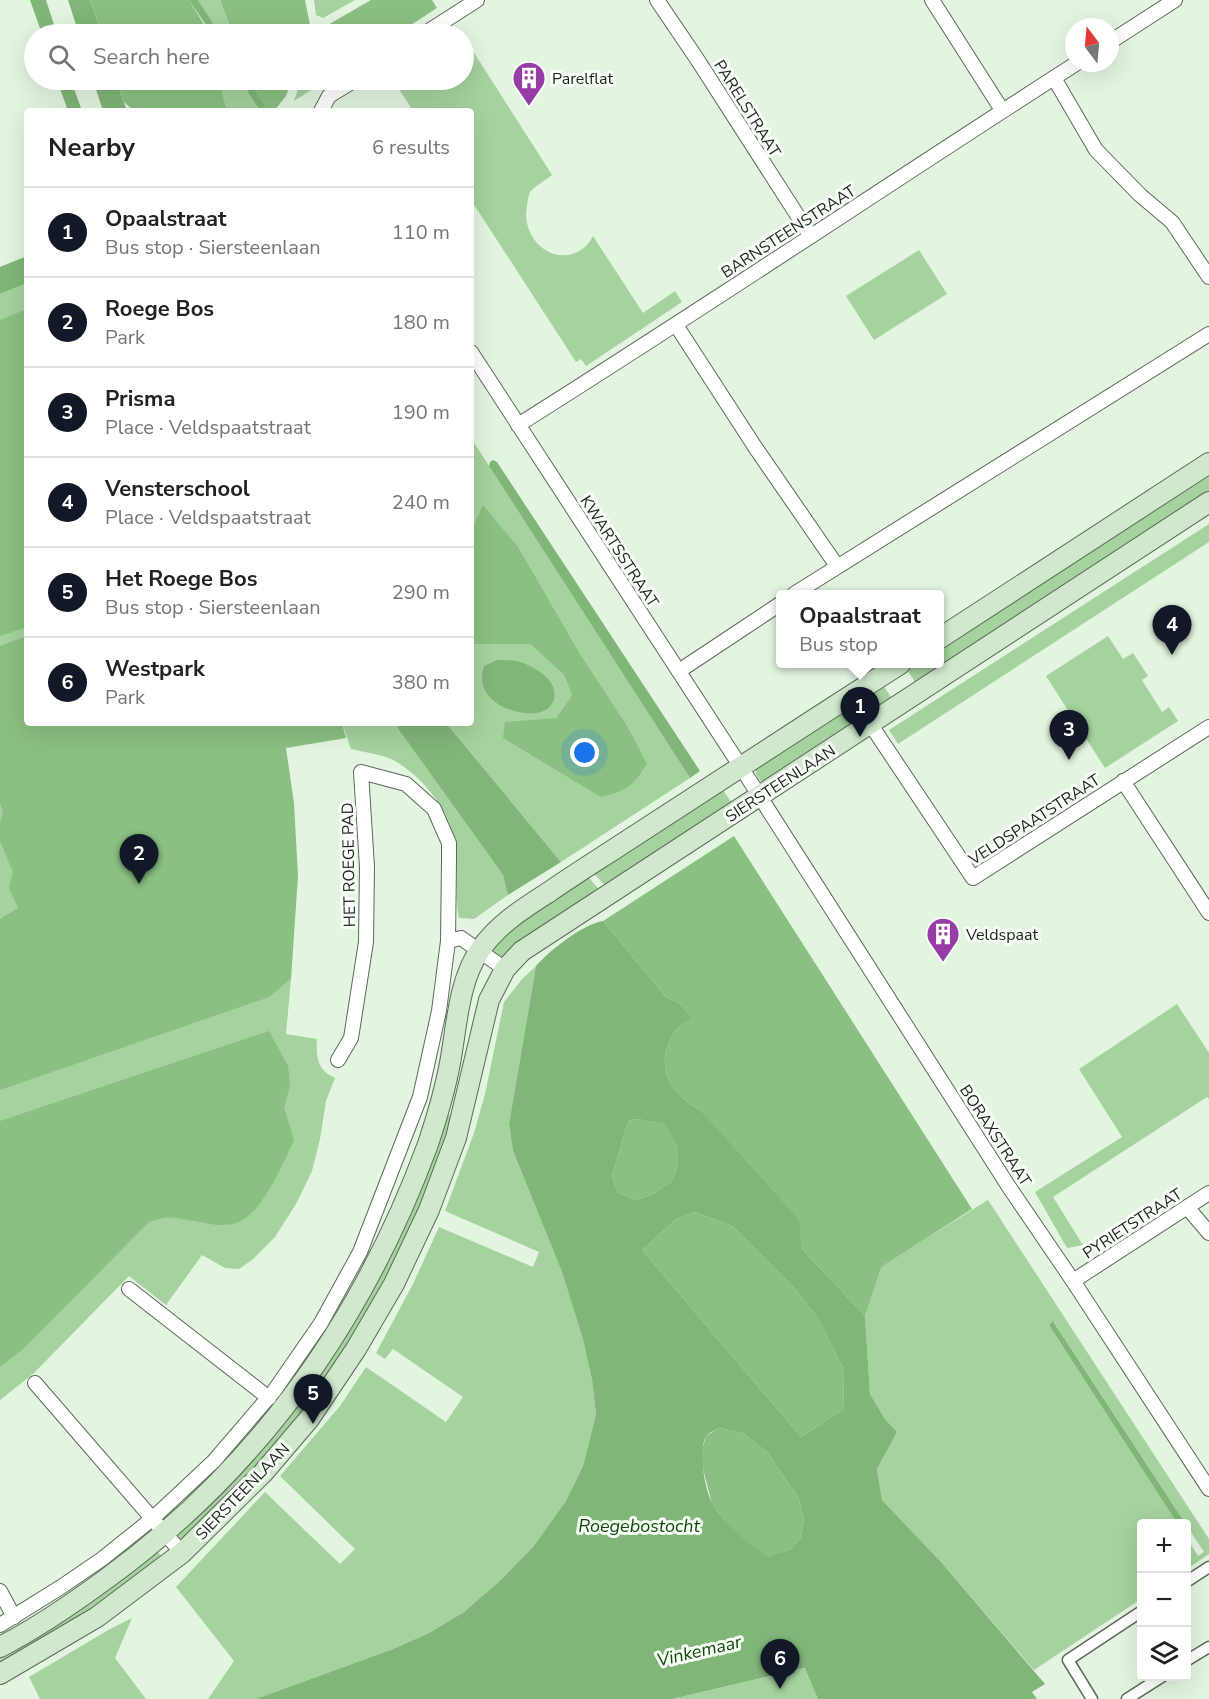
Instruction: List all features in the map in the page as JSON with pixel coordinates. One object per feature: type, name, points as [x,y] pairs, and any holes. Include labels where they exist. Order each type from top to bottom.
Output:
[{"type":"main road","points":[[944,635],[1209,463]]},
{"type":"main road","name":"SIERSTEENLAAN","points":[[0,1674],[97,1617],[182,1553],[263,1473],[309,1419],[356,1349],[394,1284],[429,1210],[456,1138],[483,1017],[497,981],[522,951],[1209,502]]},
{"type":"main road","name":"SIERSTEENLAAN","points":[[0,1647],[81,1598],[128,1563],[158,1526],[228,1474],[289,1403],[323,1355],[357,1300],[397,1221],[442,1101],[468,973],[479,952],[495,931],[519,912],[892,668]]},
{"type":"street","points":[[440,24],[477,0]]},
{"type":"street","name":"PARELSTRAAT","points":[[657,0],[810,235]]},
{"type":"street","points":[[932,0],[1002,110]]},
{"type":"street","points":[[1119,36],[1175,0]]},
{"type":"street","name":"BARNSTEENSTRAAT","points":[[518,425],[676,325],[810,235],[1065,71]]},
{"type":"street","points":[[1054,78],[1096,150],[1140,195],[1172,222],[1209,277]]},
{"type":"street","points":[[322,108],[329,96],[339,90]]},
{"type":"street","points":[[676,325],[754,447],[837,566]]},
{"type":"street","points":[[800,590],[1209,334]]},
{"type":"street","name":"KWARTSSTRAAT","points":[[474,357],[741,767]]},
{"type":"street","points":[[679,671],[776,607]]},
{"type":"street","name":"VELDSPAATSTRAAT","points":[[851,695],[973,878],[1209,728]]},
{"type":"street","name":"BORAXSTRAAT","points":[[741,767],[1009,1187],[1209,1490]]},
{"type":"street","name":"SIERSTEENLAAN","points":[[0,1624],[158,1526],[269,1398],[321,1323],[360,1252],[420,1097],[439,1011],[448,941],[449,843],[434,809],[406,784],[361,772]]},
{"type":"street","name":"HET ROEGE PAD","points":[[338,1060],[351,1038],[366,942],[368,867],[361,772]]},
{"type":"street","points":[[1123,781],[1209,913]]},
{"type":"street","points":[[448,941],[461,938],[505,969]]},
{"type":"street","points":[[420,1097],[464,1107]]},
{"type":"street","name":"PYRIETSTRAAT","points":[[1073,1281],[1209,1193]]},
{"type":"street","points":[[1187,1207],[1209,1233]]},
{"type":"street","points":[[129,1289],[269,1398]]},
{"type":"street","points":[[34,1383],[182,1553]]},
{"type":"street","points":[[1191,1579],[1209,1568]]},
{"type":"street","points":[[0,1591],[14,1617]]},
{"type":"street","points":[[1092,1699],[1068,1660],[1137,1614]]},
{"type":"street","points":[[1191,1658],[1209,1647]]},
{"type":"street","points":[[1127,1699],[1156,1681]]},
{"type":"shaded area","points":[[90,0],[189,0],[204,24],[98,24]]},
{"type":"shaded area","points":[[198,0],[220,0],[229,24],[214,24]]},
{"type":"shaded area","points":[[220,0],[305,0],[310,24],[229,24]]},
{"type":"shaded area","points":[[314,0],[355,0],[323,18],[316,15]]},
{"type":"shaded area","points":[[371,0],[432,0],[437,8],[412,24],[329,24]]},
{"type":"shaded area","points":[[474,53],[552,175],[529,195],[526,218],[535,240],[542,248],[563,255],[574,253],[585,247],[593,236],[643,313],[675,291],[682,302],[586,366],[581,359],[576,362],[474,205],[474,108],[411,108],[399,90],[474,90]]},
{"type":"shaded area","points":[[120,90],[222,90],[226,108],[131,108],[124,102]]},
{"type":"shaded area","points":[[222,90],[246,90],[258,108],[226,108]]},
{"type":"shaded area","points":[[255,90],[288,90],[276,108],[267,108]]},
{"type":"shaded area","points":[[298,90],[311,90],[294,101]]},
{"type":"shaded area","points":[[919,250],[947,294],[874,340],[846,296]]},
{"type":"shaded area","points":[[24,284],[24,726],[325,726],[278,739],[277,990],[291,979],[286,1034],[317,1039],[317,1052],[321,1067],[335,1078],[326,1101],[312,1171],[296,1204],[275,1237],[252,1260],[239,1269],[225,1268],[202,1255],[166,1305],[129,1276],[34,1373],[0,1400],[0,294]]},
{"type":"shaded area","points":[[24,310],[24,628],[0,636],[0,320]]},
{"type":"shaded area","points":[[474,443],[690,778],[561,862],[448,726],[474,726],[474,644],[530,644],[564,675],[572,695],[556,718],[503,738],[537,757],[647,763],[628,727],[579,652],[519,548],[483,506],[474,524]]},
{"type":"shaded area","points":[[1209,468],[1209,498],[918,687],[906,668],[944,668],[944,641]]},
{"type":"shaded area","points":[[483,505],[519,548],[579,652],[628,727],[647,763],[638,777],[623,790],[601,797],[503,738],[505,722],[556,718],[572,695],[564,675],[530,644],[474,644],[474,524]]},
{"type":"shaded area","points":[[1209,524],[1209,542],[898,744],[889,730]]},
{"type":"shaded area","points":[[1108,636],[1123,659],[1133,653],[1148,676],[1142,680],[1162,712],[1169,707],[1178,721],[1105,768],[1046,676]]},
{"type":"shaded area","points":[[24,637],[24,726],[343,726],[346,738],[286,748],[294,803],[298,876],[291,979],[269,997],[0,1090],[0,919],[18,908],[9,888],[13,872],[0,841],[0,823],[3,813],[0,803],[0,646]]},
{"type":"shaded area","points":[[881,682],[894,702],[877,712],[870,709],[865,701],[866,697]]},
{"type":"shaded area","points":[[847,708],[853,713],[856,722],[771,783],[760,781],[756,774],[756,767]]},
{"type":"shaded area","points":[[343,726],[396,726],[503,875],[508,895],[474,919],[459,918],[455,844],[448,819],[441,807],[423,784],[402,766],[386,757],[351,749]]},
{"type":"shaded area","points":[[720,786],[734,806],[607,888],[591,870]]},
{"type":"shaded area","points":[[734,836],[972,1209],[881,1267],[865,1316],[801,1248],[701,1111],[683,1098],[670,1082],[665,1064],[669,1042],[679,1027],[690,1018],[680,1004],[665,996],[603,921]]},
{"type":"shaded area","points":[[585,873],[602,893],[505,957],[492,951],[492,942]]},
{"type":"shaded area","points":[[536,966],[509,1124],[513,1151],[562,1272],[583,1338],[596,1414],[583,1466],[566,1501],[533,1547],[499,1583],[464,1612],[429,1633],[393,1649],[256,1699],[208,1699],[234,1661],[176,1587],[265,1492],[340,1564],[355,1549],[280,1476],[340,1406],[366,1367],[446,1422],[463,1397],[393,1349],[385,1359],[376,1353],[413,1284],[439,1227],[533,1267],[539,1252],[445,1211],[474,1133],[485,1094],[504,1002],[522,979]]},
{"type":"shaded area","points":[[1177,1004],[1209,1053],[1209,1099],[1207,1097],[1053,1197],[1083,1245],[1067,1248],[1035,1192],[1122,1137],[1079,1069]]},
{"type":"shaded area","points":[[269,1031],[288,1066],[290,1085],[284,1108],[294,1140],[263,1199],[246,1218],[236,1223],[213,1224],[174,1218],[162,1218],[149,1222],[22,1350],[0,1367],[0,1121]]},
{"type":"shaded area","points":[[448,1114],[453,1120],[431,1186],[392,1278],[294,1430],[182,1542],[176,1532],[309,1383],[441,1117]]},
{"type":"shaded area","points":[[637,1119],[666,1124],[678,1148],[678,1166],[672,1181],[653,1194],[637,1200],[618,1193],[612,1176],[628,1121]]},
{"type":"shaded area","points":[[988,1200],[1209,1539],[1209,1554],[1191,1566],[1191,1545],[1198,1556],[1204,1552],[1191,1532],[1191,1519],[1182,1519],[1054,1322],[1049,1325],[1174,1519],[1137,1519],[1137,1602],[1034,1670],[941,1562],[882,1500],[877,1469],[897,1432],[885,1419],[870,1394],[865,1316],[880,1267]]},
{"type":"shaded area","points":[[695,1212],[732,1226],[796,1290],[820,1321],[843,1368],[844,1409],[801,1437],[642,1250],[675,1220]]},
{"type":"shaded area","points":[[719,1428],[743,1433],[768,1453],[799,1499],[804,1520],[801,1538],[790,1550],[767,1558],[731,1528],[712,1504],[702,1465],[702,1450],[706,1436]]},
{"type":"shaded area","points":[[157,1551],[162,1557],[150,1573],[0,1669],[0,1654]]},
{"type":"shaded area","points":[[132,1618],[115,1658],[146,1699],[40,1699],[29,1677]]},
{"type":"shaded area","points":[[806,1668],[818,1699],[672,1699]]},
{"type":"water","points":[[30,0],[46,0],[54,24],[38,24]]},
{"type":"water","points":[[68,0],[90,0],[98,24],[76,24]]},
{"type":"water","points":[[189,0],[198,0],[214,24],[205,24]]},
{"type":"water","points":[[61,90],[75,90],[81,108],[67,108]]},
{"type":"water","points":[[96,90],[120,90],[126,108],[102,108]]},
{"type":"water","points":[[246,90],[255,90],[267,108],[258,108]]},
{"type":"water","points":[[24,257],[24,284],[0,294],[0,267]]},
{"type":"water","points":[[493,460],[497,462],[700,771],[690,778],[489,466]]},
{"type":"water","points":[[497,660],[519,662],[546,676],[554,690],[554,700],[548,709],[536,713],[515,711],[505,708],[488,695],[482,677],[484,666]]},
{"type":"water","points":[[396,726],[448,726],[561,862],[508,895],[503,875]]},
{"type":"water","name":"Roegebostocht","points":[[603,921],[665,996],[680,1004],[691,1018],[674,1033],[666,1053],[667,1074],[676,1091],[701,1111],[799,1220],[801,1248],[865,1316],[870,1394],[885,1419],[897,1432],[877,1469],[882,1500],[941,1562],[1045,1684],[1032,1692],[1037,1699],[818,1699],[805,1668],[672,1699],[256,1699],[393,1649],[429,1633],[464,1612],[499,1582],[533,1547],[566,1501],[583,1466],[596,1414],[592,1380],[583,1339],[562,1272],[513,1151],[509,1124],[536,966],[567,939]],"holes":[[[637,1119],[665,1124],[678,1148],[678,1166],[672,1181],[653,1194],[637,1200],[618,1193],[612,1176],[628,1121]],[[695,1212],[732,1226],[796,1290],[820,1321],[843,1368],[844,1409],[801,1437],[642,1250],[675,1220]],[[719,1428],[743,1433],[768,1453],[799,1499],[804,1520],[801,1538],[790,1550],[767,1557],[719,1514],[711,1500],[705,1481],[702,1460],[707,1435]]]},
{"type":"water","points":[[1053,1321],[1182,1519],[1174,1519],[1049,1325]]},
{"type":"place","name":"Parelflat","points":[[529,107]]},
{"type":"place","name":"Vensterschool","points":[[1172,655]]},
{"type":"place","name":"Opaalstraat","points":[[860,737]]},
{"type":"place","name":"Prisma","points":[[1069,760]]},
{"type":"place","name":"Roege Bos","points":[[139,884]]},
{"type":"place","name":"Veldspaat","points":[[943,963]]},
{"type":"place","name":"Het Roege Bos","points":[[313,1424]]},
{"type":"place","name":"Westpark","points":[[780,1689]]},
{"type":"water label","name":"Vinkemaar","points":[[699,1651]]}]
